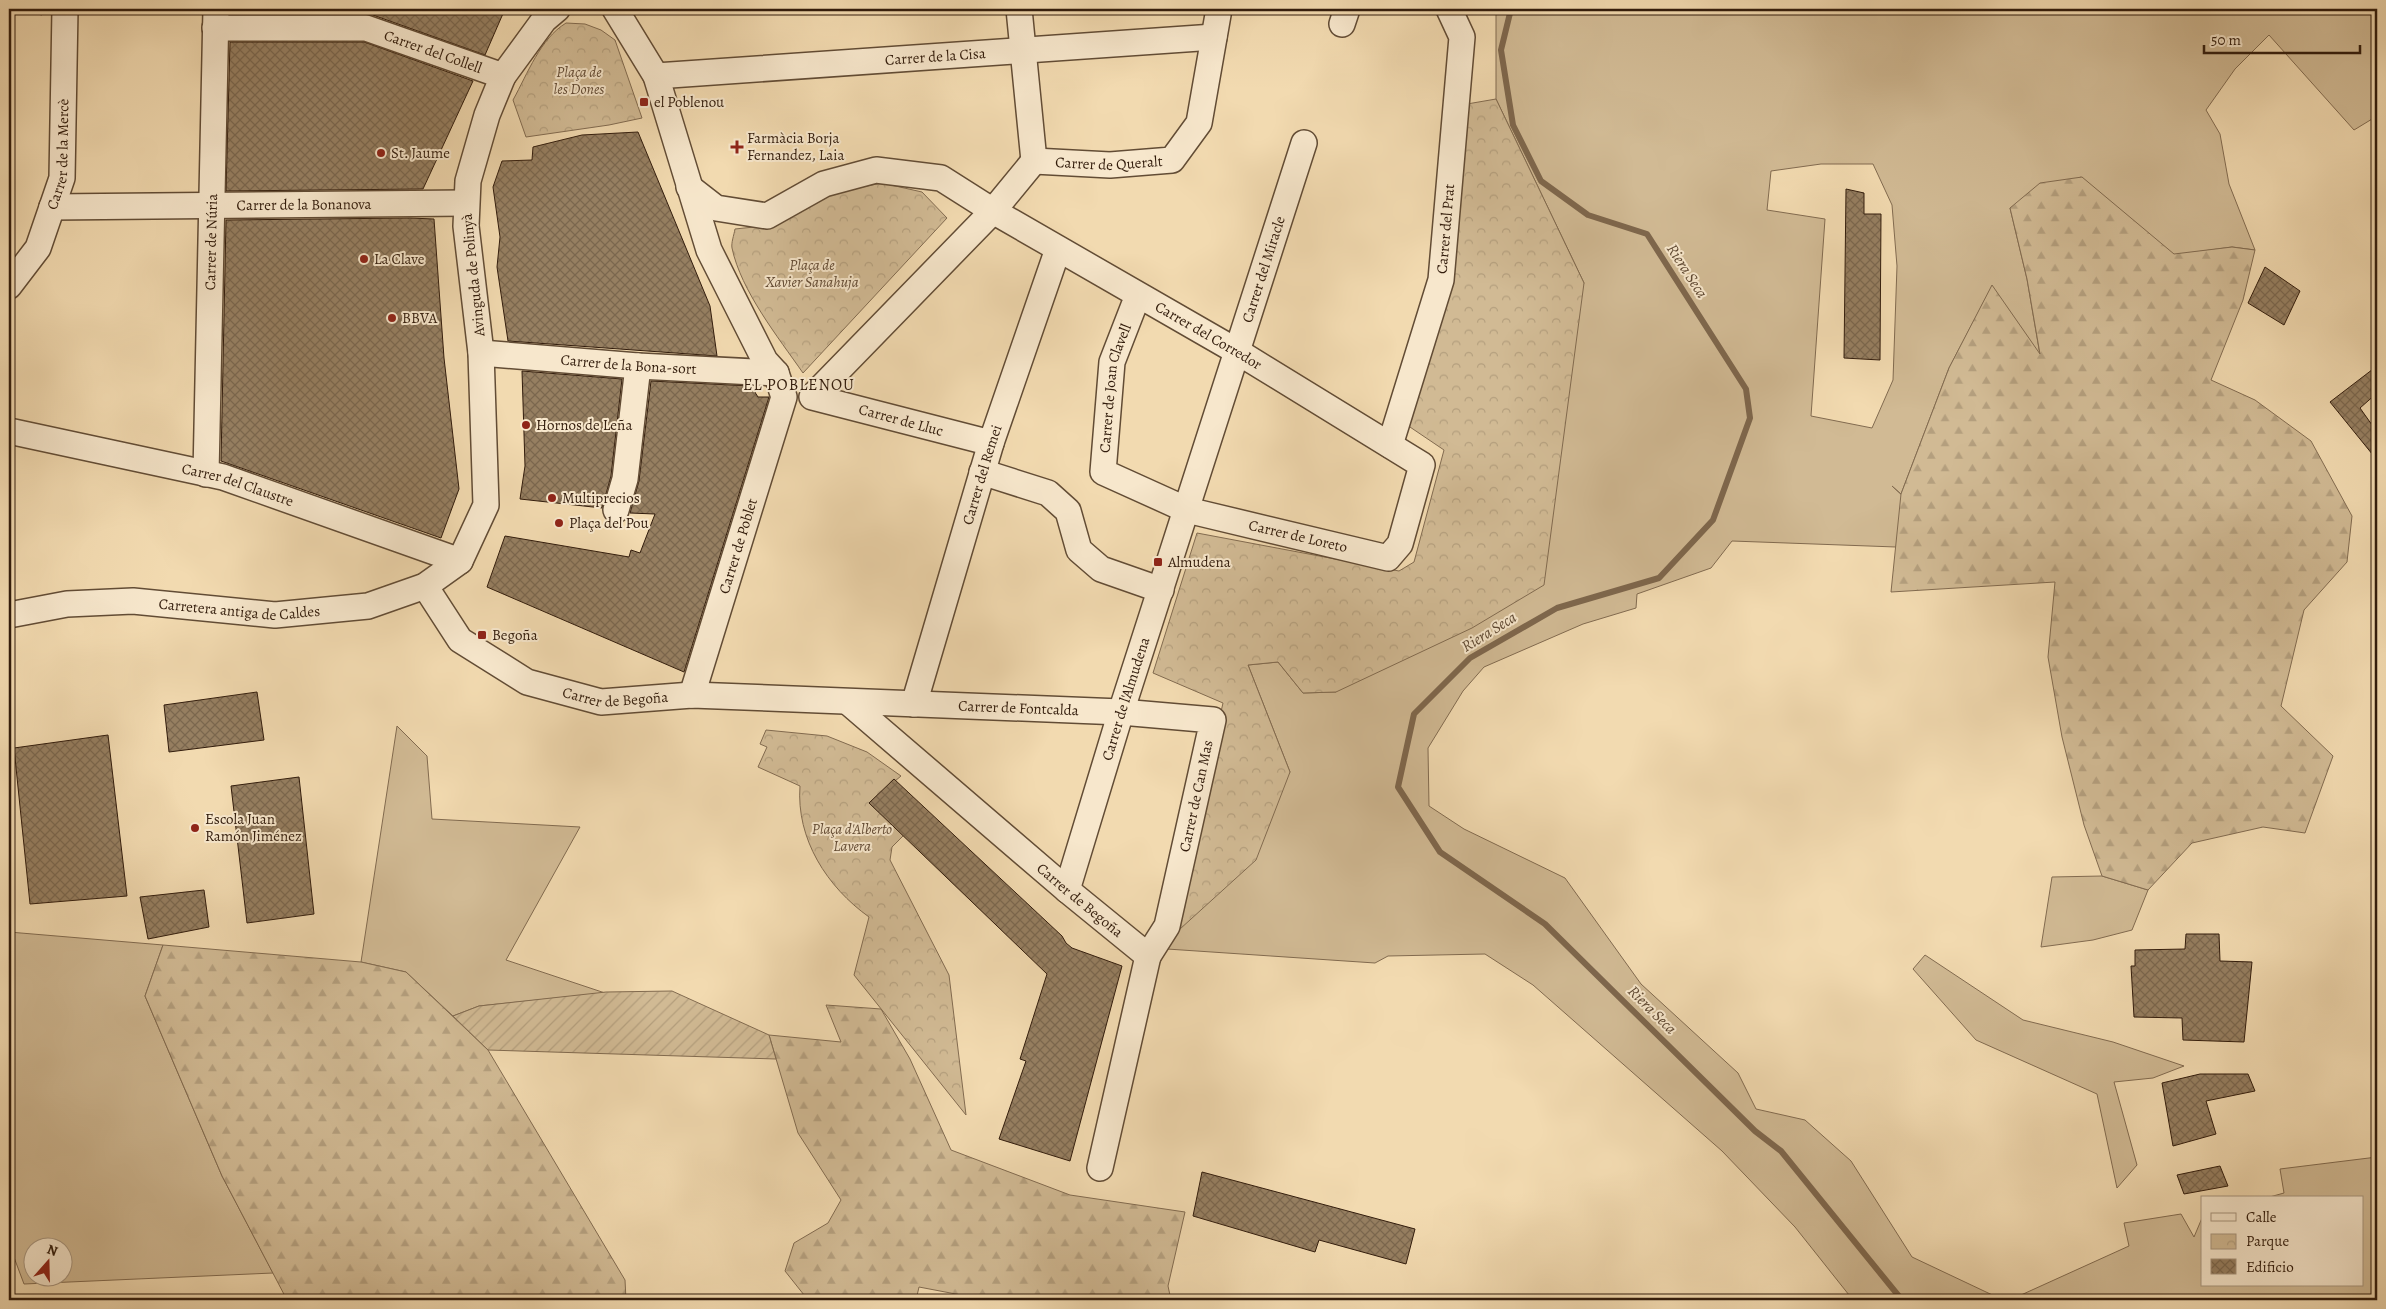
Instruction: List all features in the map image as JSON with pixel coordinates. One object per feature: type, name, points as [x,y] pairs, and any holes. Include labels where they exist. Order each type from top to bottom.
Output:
[{"type":"street","name":"Carrer de la Mercè","points":[[9,286],[38,248],[62,178],[65,9]]},
{"type":"street","name":"Avinguda de Polinyà","points":[[460,561],[486,505],[481,353],[466,226],[468,181],[487,115],[503,76],[544,20],[558,9]]},
{"type":"street","points":[[615,9],[656,76],[709,250],[765,361],[776,373]]},
{"type":"street","points":[[689,187],[716,208],[767,216],[824,184],[876,170],[942,178],[993,212],[1034,161],[1019,9]]},
{"type":"street","name":"Carrer de Queralt","points":[[1034,161],[1110,165],[1172,160],[1199,124],[1219,9]]},
{"type":"street","name":"Carrer del Prat","points":[[1390,446],[1441,280],[1462,37],[1449,9]]},
{"type":"street","name":"Carrer del Collell","points":[[215,18],[366,28],[503,76]]},
{"type":"street","name":"Carrer de Núria","points":[[206,474],[215,18]]},
{"type":"street","name":"Carrer de la Cisa","points":[[656,76],[1214,37]]},
{"type":"street","name":"Carrer del Miracle","points":[[1187,510],[1304,143]]},
{"type":"street","name":"Carrer de la Bonanova","points":[[52,207],[212,207],[466,203]]},
{"type":"street","name":"Carrer del Corredor","points":[[993,212],[1238,352],[1422,465]]},
{"type":"street","name":"Carrer de Lluc","points":[[991,443],[812,396],[993,212]]},
{"type":"street","name":"Carrer del Remei","points":[[914,704],[991,443],[1058,249]]},
{"type":"street","name":"Carrer de Joan Clavell","points":[[1115,477],[1103,472],[1112,362],[1138,295]]},
{"type":"street","name":"Carrer de la Bona-sort","points":[[481,353],[638,366],[776,373]]},
{"type":"street","points":[[616,510],[625,479],[638,366]]},
{"type":"street","name":"Carrer de Poblet","points":[[692,695],[784,397],[776,373]]},
{"type":"street","name":"Carrer del Claustre","points":[[9,431],[224,477],[460,561]]},
{"type":"street","name":"Carrer de Loreto","points":[[1115,477],[1187,510],[1388,558],[1400,544],[1422,465]]},
{"type":"street","points":[[982,472],[1048,493],[1068,511],[1079,550],[1100,570],[1161,590]]},
{"type":"street","name":"Carrer de l'Almudena","points":[[1067,890],[1121,712],[1187,510]]},
{"type":"street","name":"Carretera antiga de Caldes","points":[[9,615],[67,604],[133,602],[275,615],[368,606],[425,586],[460,561]]},
{"type":"street","name":"Carrer de Begoña","points":[[425,586],[460,640],[527,682],[601,702],[692,695],[914,704]]},
{"type":"street","name":"Carrer de Begoña","points":[[848,702],[1067,890],[1148,956]]},
{"type":"street","name":"Carrer de Fontcalda","points":[[914,704],[1121,712]]},
{"type":"street","name":"Carrer de Can Mas","points":[[1121,712],[1213,720],[1167,926],[1148,956]]},
{"type":"street","points":[[1100,1168],[1148,956]]},
{"type":"green space","points":[[11,9],[43,9],[42,15]]},
{"type":"green space","points":[[1496,9],[2377,9],[2377,116],[2354,130],[2269,35],[2235,69],[2206,110],[2220,134],[2229,184],[2255,250],[2232,247],[2174,255],[2081,177],[2010,208],[2027,279],[2040,355],[1992,286],[1949,368],[1901,494],[1892,486],[1905,498],[1896,547],[1732,541],[1711,568],[1637,594],[1636,608],[1583,624],[1484,667],[1463,691],[1428,748],[1429,806],[1464,829],[1565,878],[1641,984],[1738,1073],[1756,1109],[1805,1120],[1851,1161],[1912,1257],[2003,1300],[1853,1300],[1795,1227],[1722,1151],[1533,985],[1485,954],[1388,956],[1375,963],[1167,949],[1169,939],[1290,772],[1248,665],[1278,662],[1303,693],[1336,692],[1584,283],[1496,99]],"holes":[[[1821,164],[1873,164],[1892,205],[1897,266],[1893,380],[1872,428],[1811,416],[1825,219],[1767,210],[1771,171]]]},
{"type":"green space","name":"Plaça de les Dones","points":[[566,23],[585,24],[601,30],[615,40],[642,118],[609,125],[526,137],[513,100],[542,47]]},
{"type":"green space","points":[[1496,99],[1584,283],[1544,585],[1472,628],[1336,692],[1303,693],[1278,662],[1248,665],[1290,772],[1256,860],[1169,939],[1223,703],[1153,673],[1197,533],[1399,571],[1414,562],[1444,450],[1407,425],[1467,104]]},
{"type":"green space","points":[[2082,177],[2174,254],[2232,247],[2255,250],[2243,300],[2211,380],[2255,400],[2311,441],[2352,516],[2347,562],[2304,610],[2281,706],[2333,756],[2305,833],[2263,827],[2192,843],[2148,890],[2102,876],[2084,825],[2062,737],[2048,657],[2055,582],[1891,592],[1901,494],[1949,368],[1992,285],[2040,354],[2027,279],[2010,208],[2040,183]]},
{"type":"green space","name":"Plaça de Xavier Sanahuja","points":[[882,183],[922,192],[947,218],[803,373],[772,329],[743,281],[732,248],[735,229],[773,225],[826,194]]},
{"type":"green space","points":[[397,726],[427,756],[432,819],[580,827],[506,960],[605,993],[479,1006],[453,1016],[406,972],[361,962]]},
{"type":"green space","name":"Plaça d'Alberto Lavera","points":[[766,730],[827,736],[867,752],[901,776],[895,781],[904,835],[892,847],[890,860],[949,975],[966,1115],[854,975],[869,917],[840,891],[817,860],[803,825],[800,806],[800,786],[758,767],[767,747],[760,744]]},
{"type":"green space","points":[[2102,876],[2148,890],[2132,930],[2093,940],[2041,947],[2052,877]]},
{"type":"green space","points":[[9,932],[163,945],[145,996],[222,1176],[273,1273],[72,1282],[72,1236],[22,1236],[22,1279],[9,1244]]},
{"type":"green space","points":[[163,945],[361,962],[406,972],[488,1050],[625,1280],[626,1300],[287,1300],[222,1176],[145,996]]},
{"type":"green space","points":[[1925,955],[2023,1020],[2113,1042],[2184,1066],[2153,1078],[2114,1082],[2137,1165],[2117,1188],[2097,1094],[1976,1040],[1913,969]]},
{"type":"green space","points":[[672,991],[769,1035],[776,1059],[488,1050],[453,1016],[479,1006],[606,992]]},
{"type":"green space","points":[[826,1005],[881,1009],[910,1059],[951,1150],[1070,1195],[1185,1212],[1168,1286],[1171,1300],[968,1300],[961,1295],[919,1287],[916,1300],[808,1300],[785,1271],[794,1243],[828,1223],[841,1200],[798,1133],[769,1035],[841,1042]]},
{"type":"green space","points":[[2377,1157],[2377,1300],[2010,1300],[2129,1246],[2124,1223],[2181,1214],[2194,1237],[2201,1220],[2201,1286],[2364,1286],[2364,1196],[2273,1196],[2284,1193],[2280,1169]]},
{"type":"building","points":[[230,9],[505,9],[485,55],[370,14],[230,14]]},
{"type":"building","points":[[230,42],[364,42],[473,81],[423,189],[226,191]]},
{"type":"building","points":[[638,132],[710,306],[717,356],[508,341],[497,267],[500,237],[493,187],[502,161],[532,160],[533,147],[582,135]]},
{"type":"building","points":[[1846,189],[1864,193],[1864,214],[1881,214],[1880,360],[1844,358]]},
{"type":"building","points":[[434,219],[444,358],[459,489],[441,538],[221,461],[226,220]]},
{"type":"building","points":[[2265,267],[2300,291],[2284,325],[2248,303]]},
{"type":"building","points":[[2377,366],[2377,393],[2360,408],[2377,432],[2377,460],[2330,402]]},
{"type":"building","points":[[522,371],[622,379],[611,476],[602,508],[520,499],[525,466]]},
{"type":"building","points":[[651,381],[751,386],[758,397],[769,397],[684,672],[487,587],[505,536],[629,557],[631,550],[640,553],[655,514],[630,513],[639,481]]},
{"type":"building","points":[[257,692],[264,740],[169,752],[164,705]]},
{"type":"building","points":[[108,735],[127,896],[30,904],[14,748]]},
{"type":"building","points":[[299,777],[314,914],[247,923],[231,786]]},
{"type":"building","points":[[894,779],[1062,936],[1072,948],[1122,966],[1070,1161],[999,1139],[1026,1061],[1020,1059],[1047,974],[869,803]]},
{"type":"building","points":[[204,890],[209,927],[148,939],[140,897]]},
{"type":"building","points":[[2186,934],[2219,934],[2220,961],[2252,962],[2244,1042],[2183,1040],[2182,1018],[2134,1017],[2131,966],[2135,966],[2135,950],[2185,949]]},
{"type":"building","points":[[2200,1074],[2248,1074],[2255,1091],[2206,1101],[2216,1134],[2173,1146],[2162,1083]]},
{"type":"building","points":[[2220,1166],[2228,1186],[2184,1194],[2177,1175]]},
{"type":"building","points":[[1202,1172],[1415,1229],[1406,1264],[1319,1240],[1315,1252],[1193,1216]]},
{"type":"waterway","name":"Riera Seca","points":[[1511,9],[1501,50],[1513,125],[1541,181],[1588,215],[1647,234],[1746,389],[1750,418],[1713,520],[1659,578],[1557,608],[1470,658],[1414,714],[1398,787],[1440,852],[1545,924],[1755,1131],[1781,1151],[1902,1300]]},
{"type":"place","name":"el Poblenou","points":[[644,102]]},
{"type":"place","name":"Farmàcia Borja Fernandez, Laia","points":[[737,147]]},
{"type":"place","name":"St. Jaume","points":[[381,153]]},
{"type":"place","name":"La Clave","points":[[364,259]]},
{"type":"place","name":"BBVA","points":[[392,318]]},
{"type":"place","name":"Hornos de Leña","points":[[526,425]]},
{"type":"place","name":"Multiprecios","points":[[552,498]]},
{"type":"place","name":"Plaça del Pou","points":[[559,523]]},
{"type":"place","name":"Almudena","points":[[1158,562]]},
{"type":"place","name":"Begoña","points":[[482,635]]},
{"type":"place","name":"Escola Juan Ramón Jiménez","points":[[195,828]]},
{"type":"district","name":"EL POBLENOU","points":[[799,385]]}]
